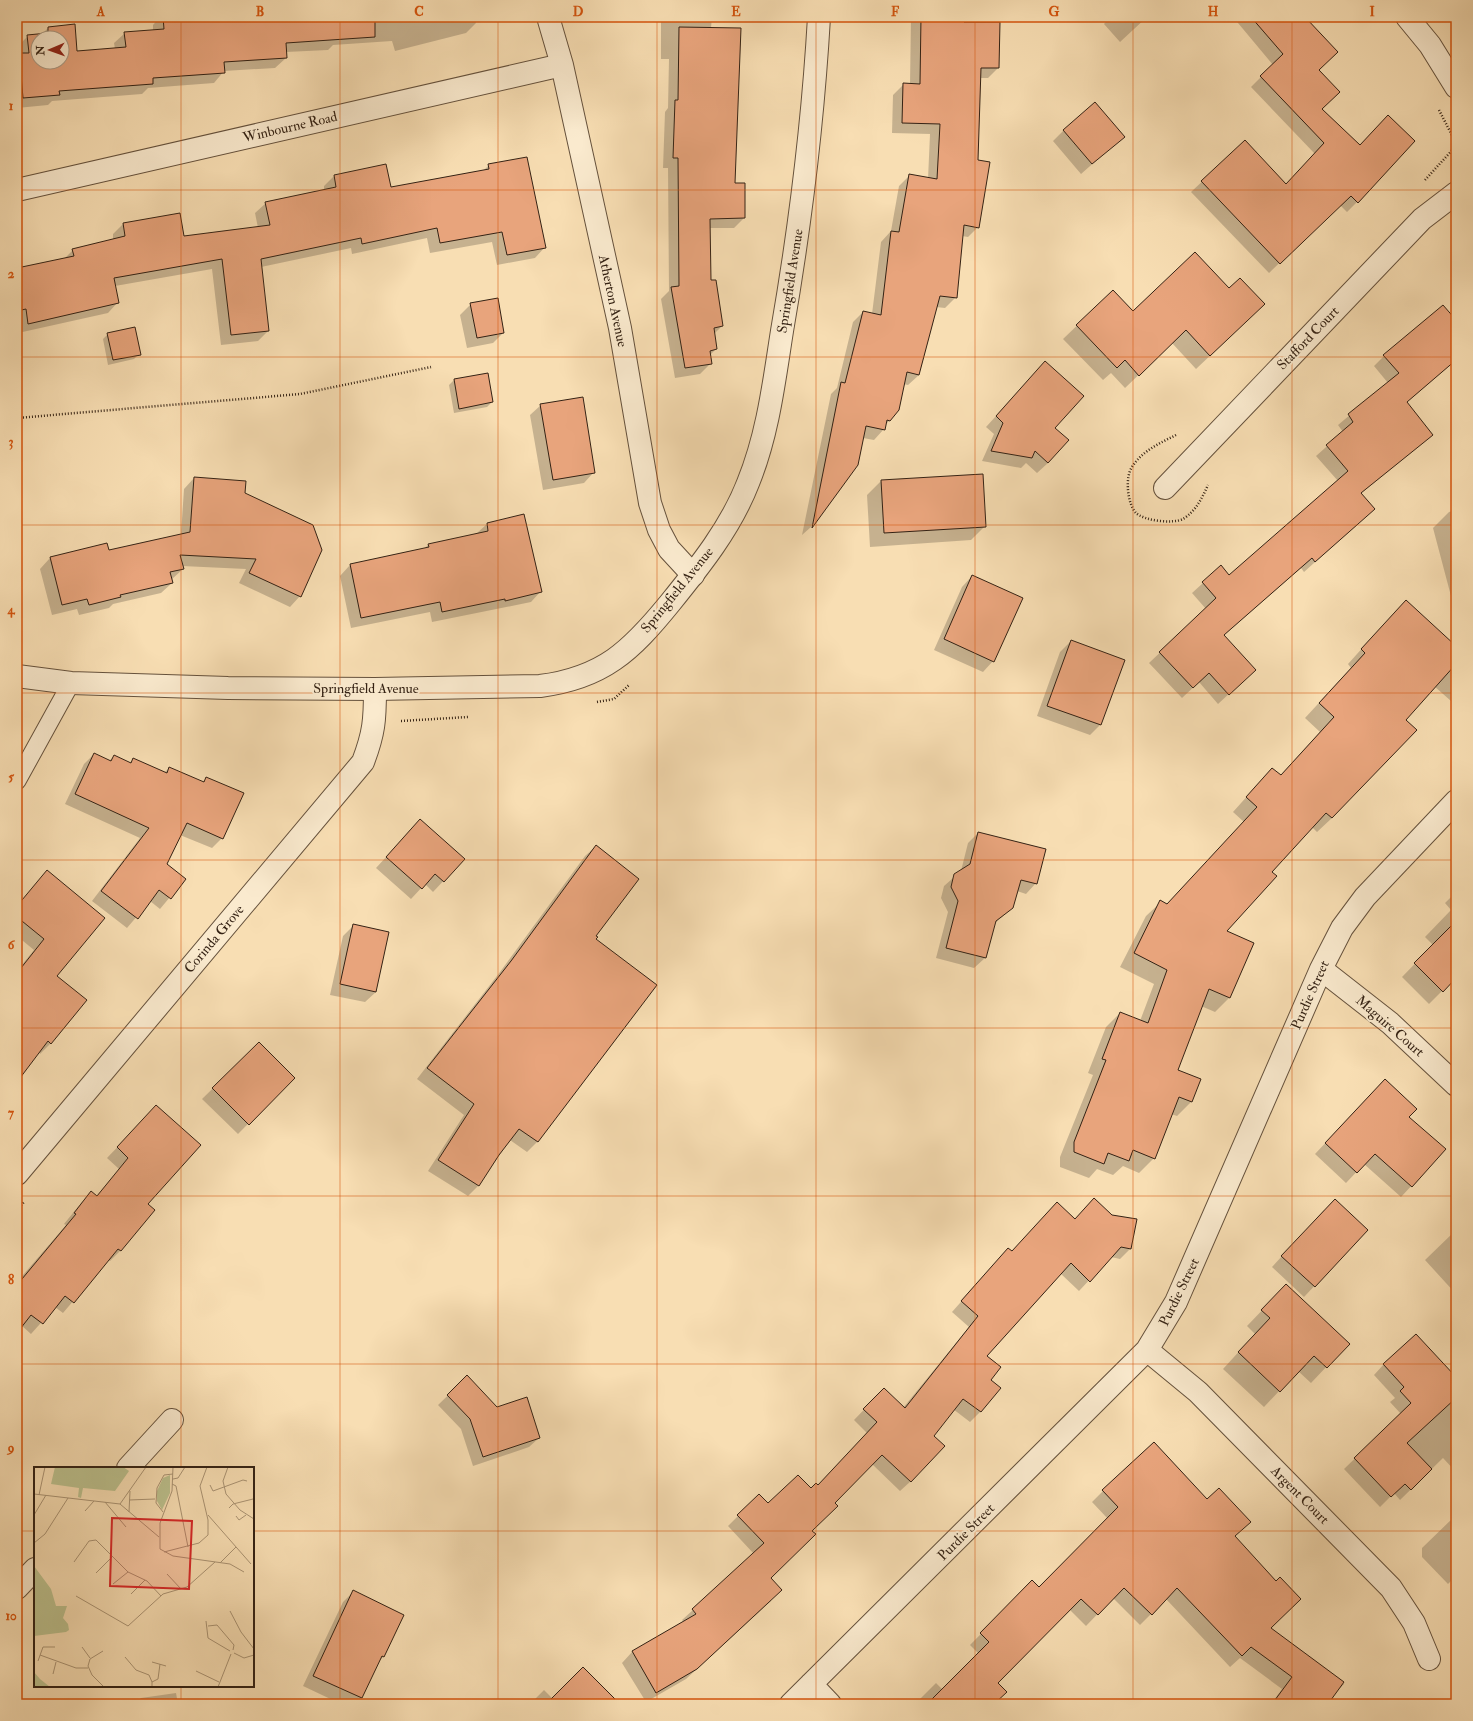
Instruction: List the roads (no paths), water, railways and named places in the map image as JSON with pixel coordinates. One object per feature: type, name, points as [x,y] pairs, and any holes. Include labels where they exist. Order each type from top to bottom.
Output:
[{"type":"street","name":"Atherton Avenue","points":[[548,17],[562,65],[620,328],[650,503],[658,530],[669,549],[692,575]]},
{"type":"street","name":"Springfield Avenue","points":[[17,676],[71,683],[228,688],[375,689],[540,686],[564,683],[586,676],[603,668],[619,656],[649,629],[692,575],[730,521],[748,483],[763,441],[795,257],[814,99],[819,17]]},
{"type":"street","points":[[1406,17],[1430,45],[1456,87]]},
{"type":"street","name":"Winbourne Road","points":[[17,190],[562,65]]},
{"type":"street","name":"Stafford Court","points":[[1165,488],[1422,219],[1456,193]]},
{"type":"street","name":"Corinda Grove","points":[[17,1174],[363,762],[373,736],[375,689]]},
{"type":"street","name":"Purdie Street","points":[[791,1704],[1148,1350],[1164,1326],[1176,1302],[1321,969],[1342,928],[1365,897],[1456,801]]},
{"type":"street","name":"Maguire Court","points":[[1321,969],[1390,1023],[1456,1085]]},
{"type":"street","name":"Argent Court","points":[[1148,1350],[1198,1392],[1391,1588],[1414,1623],[1429,1659]]},
{"type":"street","points":[[129,1467],[172,1420]]},
{"type":"street","points":[[17,1588],[34,1570]]},
{"type":"street","points":[[811,1684],[830,1704]]},
{"type":"lane","points":[[17,780],[71,683]]}]
